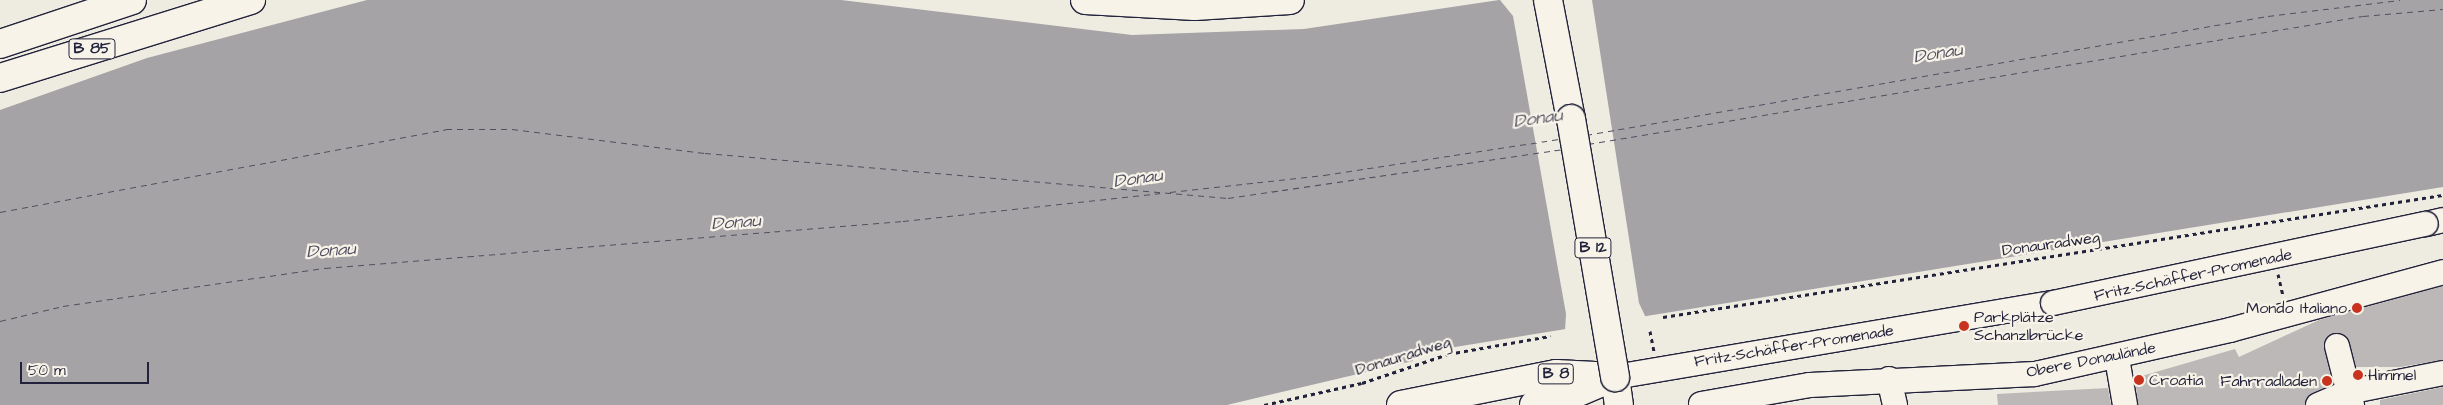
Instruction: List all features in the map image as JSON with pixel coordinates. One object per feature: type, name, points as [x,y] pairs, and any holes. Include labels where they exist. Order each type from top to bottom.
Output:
[{"type":"main road","name":"B 85","points":[[0,44],[132,0]]},
{"type":"main road","name":"B 85","points":[[0,78],[251,0]]},
{"type":"main road","points":[[1086,0],[1195,6],[1290,0]]},
{"type":"main road","name":"B 12","points":[[1548,0],[1615,377]]},
{"type":"main road","name":"B 8","points":[[1401,405],[1556,374],[1615,377]]},
{"type":"main road","points":[[1615,377],[1619,405]]},
{"type":"main road","name":"B 8","points":[[1534,405],[1560,400],[1615,377]]},
{"type":"street","name":"Fritz-Schäffer-Promenade","points":[[1615,377],[2122,290],[2434,222]]},
{"type":"street","name":"Obere Donaulände","points":[[1701,404],[1810,385],[1890,379],[2035,374],[2117,358],[2443,272]]},
{"type":"street","points":[[2337,346],[2350,398]]},
{"type":"street","points":[[2117,358],[2126,405]]},
{"type":"street","points":[[2318,405],[2443,373]]},
{"type":"street","points":[[1890,379],[1895,405]]},
{"type":"path","name":"Donauradweg","points":[[1663,317],[2443,195]]},
{"type":"path","points":[[2279,276],[2281,285]]},
{"type":"path","name":"Donauradweg","points":[[1264,405],[1362,383],[1448,354],[1550,336]]},
{"type":"water","name":"Donau","points":[[367,0],[841,0],[1132,35],[1304,29],[1499,0],[2443,0],[2443,187],[1412,354],[1413,361],[1227,405],[0,405],[0,110],[147,58]]},
{"type":"pier","points":[[1500,0],[1592,0],[1639,303],[1646,318],[1565,331],[1566,314],[1513,16]]},
{"type":"building","points":[[2443,286],[2443,360],[2400,367],[2356,367],[2347,337],[2334,333],[2324,343],[2332,384],[2312,393],[2305,405],[2138,405],[2135,378],[2235,349],[2239,357],[2319,320]]},
{"type":"building","points":[[2443,387],[2443,405],[2380,405],[2380,400]]},
{"type":"building","points":[[2108,388],[2111,405],[1998,405],[1997,394]]},
{"type":"ferry route","points":[[1586,135],[2268,16],[2400,0]]},
{"type":"ferry route","points":[[1588,144],[2363,16],[2443,9]]},
{"type":"ferry route","points":[[0,212],[446,129],[512,129],[705,153],[1228,198],[1562,149]]},
{"type":"ferry route","points":[[1170,192],[1324,175],[1560,139]]},
{"type":"ferry route","points":[[0,321],[63,306],[325,268],[903,221],[1161,193]]},
{"type":"place","name":"Mondo Italiano","points":[[2357,308]]},
{"type":"place","name":"Parkplätze Schanzlbrücke","points":[[1964,326]]},
{"type":"place","name":"Himmel","points":[[2358,375]]},
{"type":"place","name":"Croatia","points":[[2139,380]]},
{"type":"place","name":"Fahrradladen","points":[[2327,381]]}]
